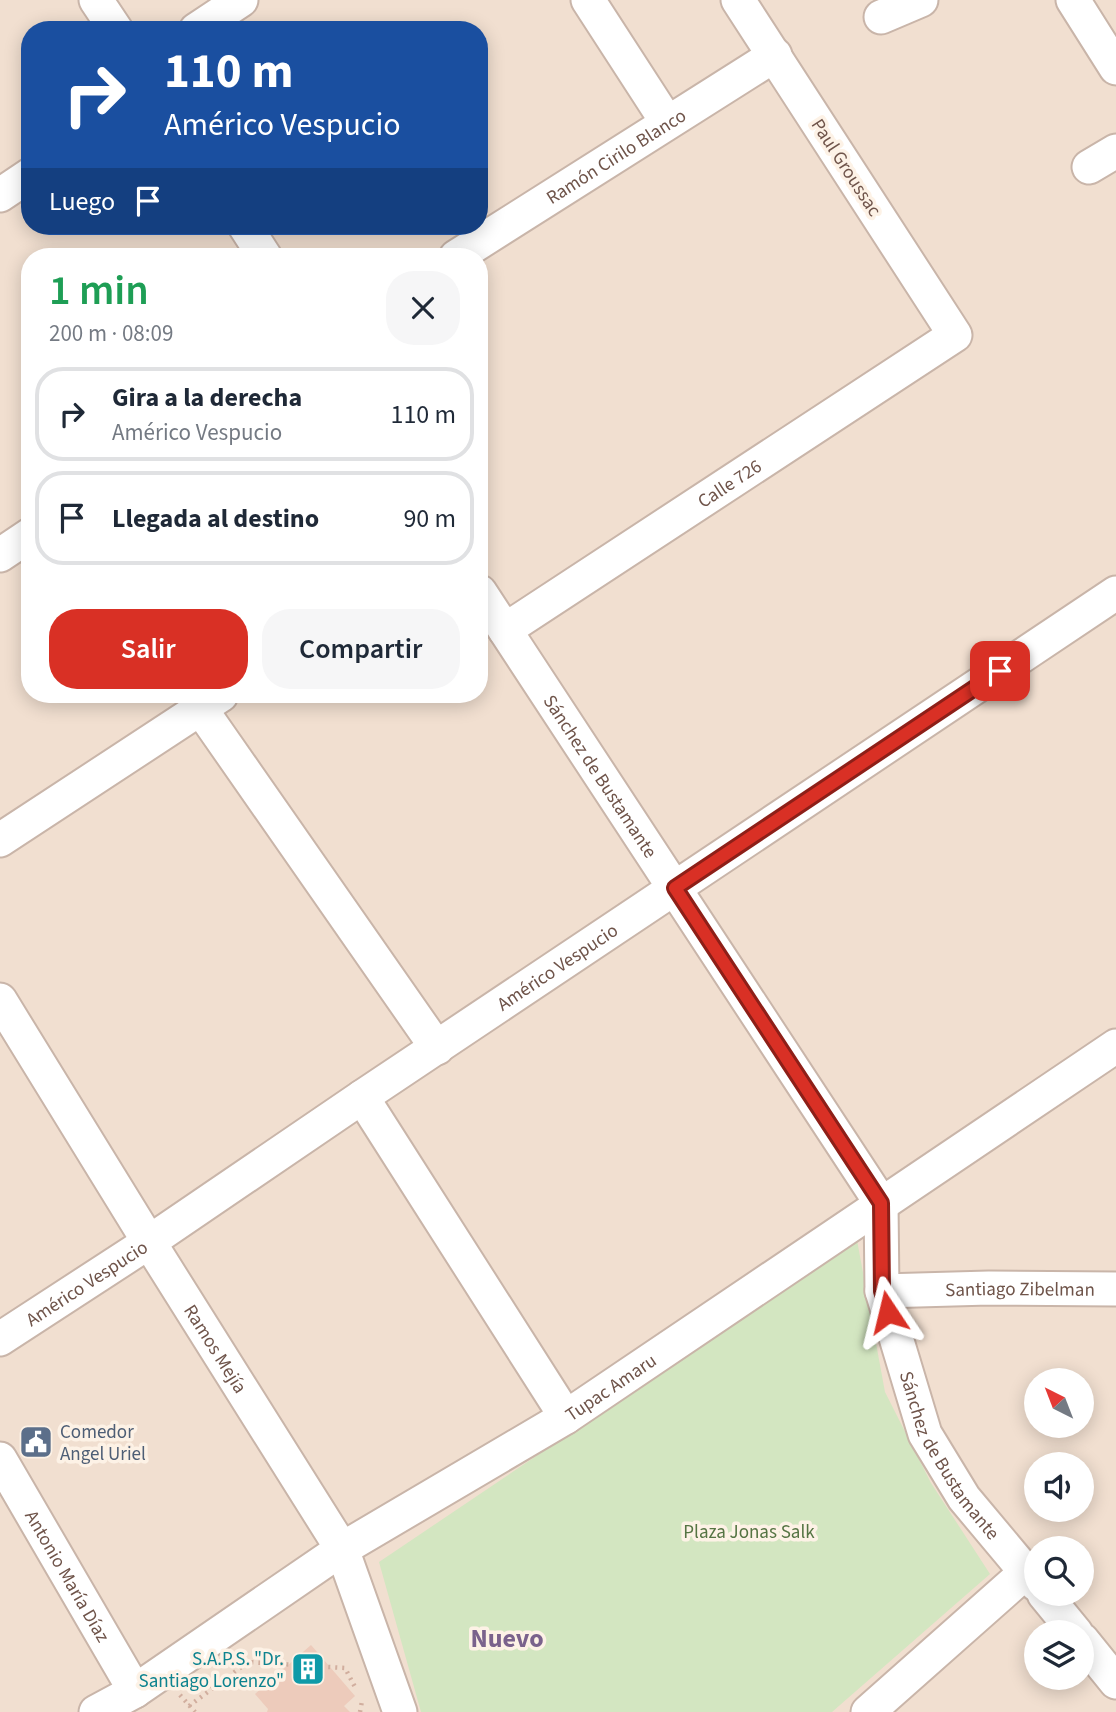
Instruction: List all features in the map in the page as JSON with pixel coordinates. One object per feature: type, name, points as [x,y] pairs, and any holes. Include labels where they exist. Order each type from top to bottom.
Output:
[{"type":"street","points":[[96,0],[110,21]]},
{"type":"street","points":[[210,21],[241,0]]},
{"type":"street","points":[[588,0],[667,122]]},
{"type":"street","name":"Paul Groussac","points":[[738,0],[955,335]]},
{"type":"street","points":[[881,18],[921,0]]},
{"type":"street","points":[[1073,0],[1116,68]]},
{"type":"street","name":"Ramón Cirilo Blanco","points":[[470,248],[775,55]]},
{"type":"street","points":[[0,195],[21,181]]},
{"type":"street","name":"Calle 726","points":[[505,630],[955,335]]},
{"type":"street","points":[[0,555],[21,541]]},
{"type":"street","name":"Américo Vespucio","points":[[0,1339],[149,1242],[1116,593]]},
{"type":"street","name":"Sánchez de Bustamante","points":[[488,604],[881,1203],[882,1291],[925,1434],[964,1498],[1024,1571]]},
{"type":"street","points":[[0,840],[208,703]]},
{"type":"street","points":[[211,703],[437,1048]]},
{"type":"street","name":"Ramos Mejía","points":[[0,1000],[342,1549],[400,1712]]},
{"type":"street","name":"Tupac Amaru","points":[[96,1712],[135,1691],[342,1549],[566,1417],[1116,1046]]},
{"type":"street","points":[[362,1097],[566,1417]]},
{"type":"street","name":"Santiago Zibelman","points":[[882,1291],[1116,1289]]},
{"type":"street","name":"Antonio María Díaz","points":[[0,1459],[135,1691]]},
{"type":"street","points":[[868,1712],[1024,1592]]},
{"type":"street","name":"Sánchez de Bustamante","points":[[1053,1606],[1065,1620]]},
{"type":"street","points":[[1094,1655],[1116,1682]]},
{"type":"path","points":[[189,1706],[248,1662],[345,1668],[356,1689]]},
{"type":"path","points":[[360,1712],[362,1699]]},
{"type":"shaded area","points":[[0,0],[1116,0],[1116,1712],[0,1712]]},
{"type":"green space","name":"Plaza Jonas Salk","points":[[857,1240],[885,1392],[931,1483],[990,1574],[832,1712],[421,1712],[379,1562]]},
{"type":"building","name":"S.A.P.S. \"Dr. Santiago Lorenzo\"","points":[[311,1645],[355,1696],[344,1706],[350,1712],[267,1712],[268,1709],[255,1694]]},
{"type":"place","name":"Comedor Angel Uriel","points":[[36,1442]]},
{"type":"place","name":"S.A.P.S. \"Dr. Santiago Lorenzo\"","points":[[308,1669]]},
{"type":"district","name":"Nuevo","points":[[507,1638]]},
{"type":"route","points":[[888,1312],[882,1291],[881,1203],[675,888],[1000,671]]}]
